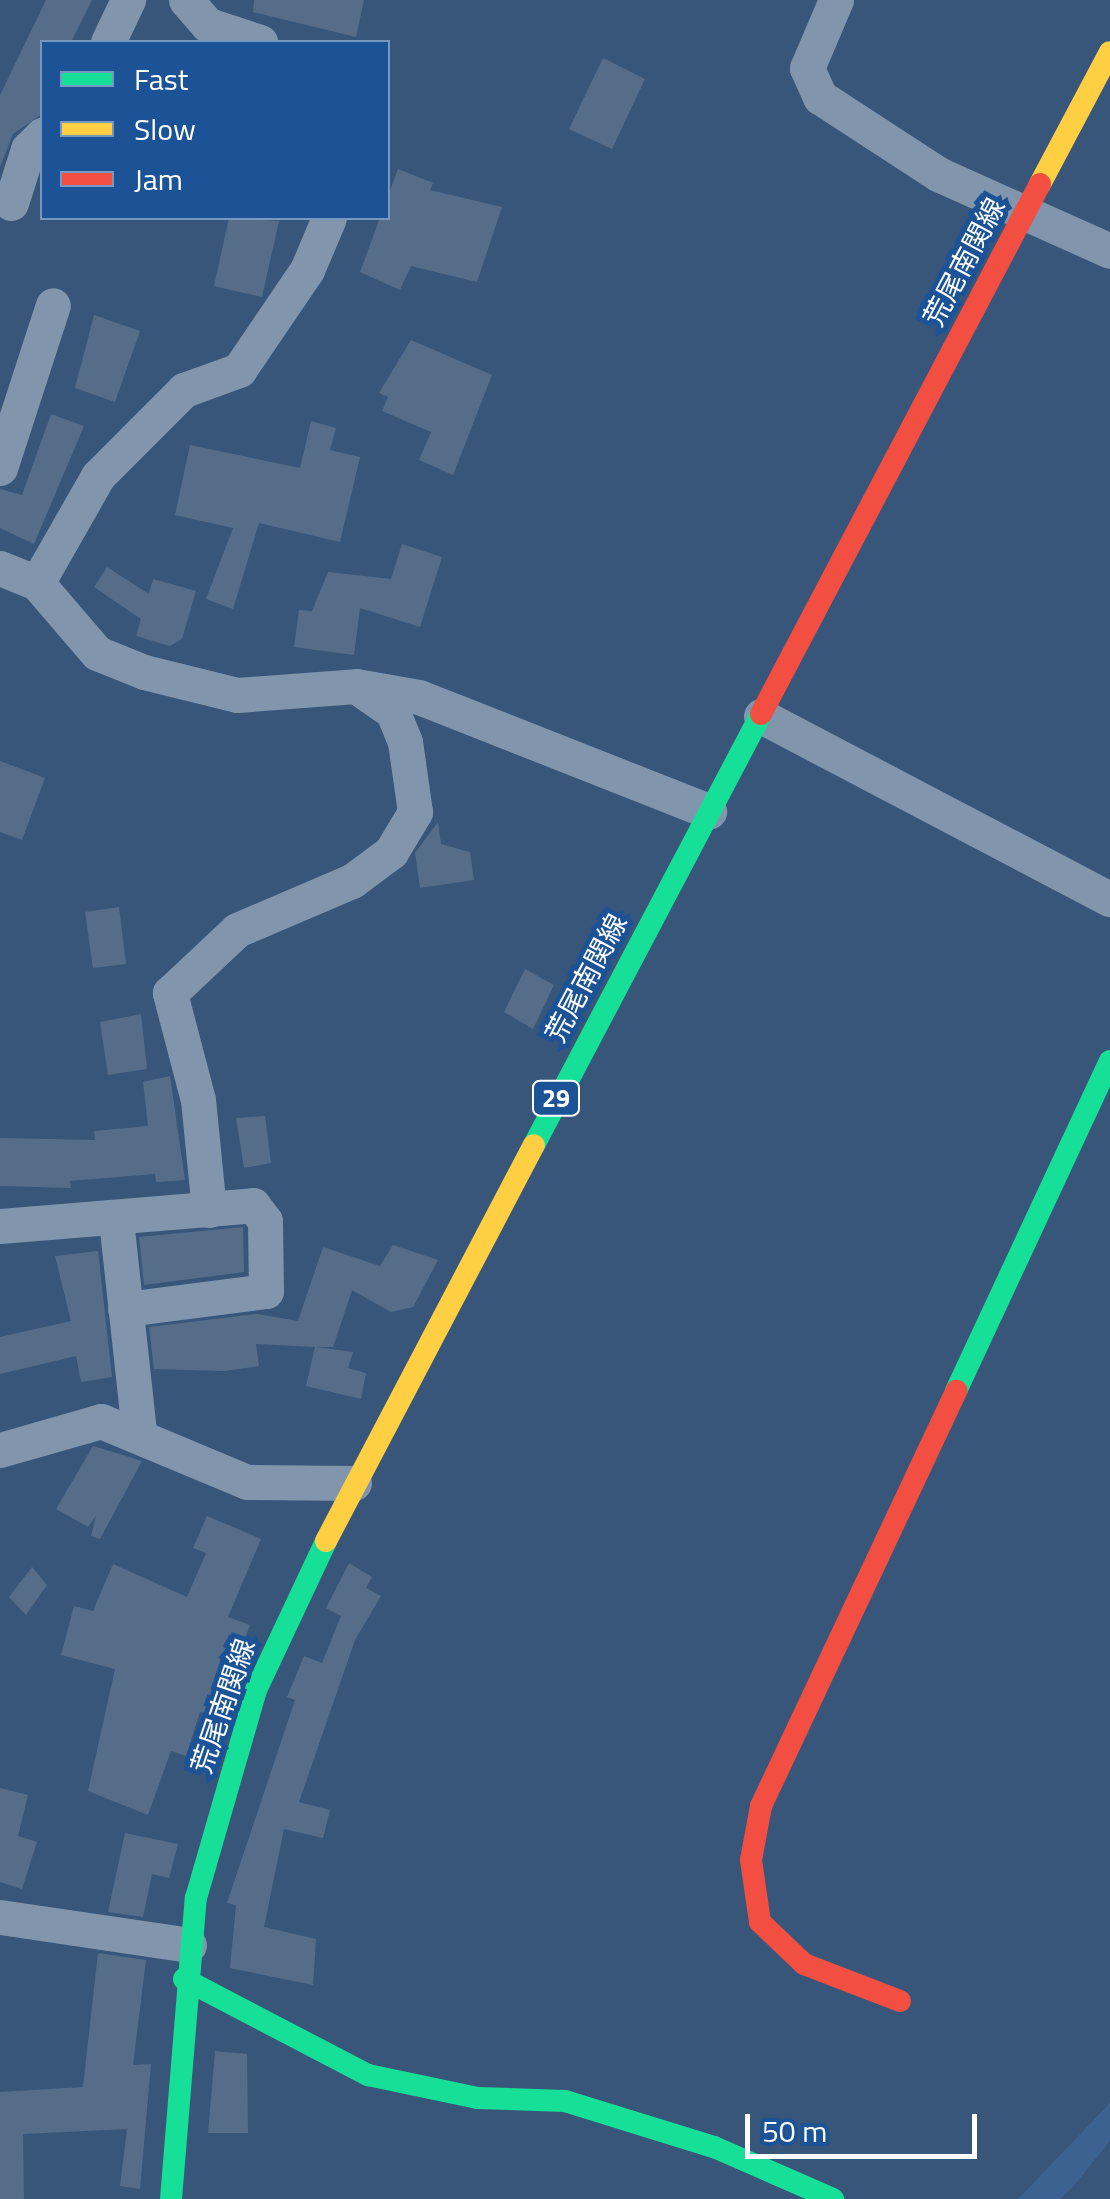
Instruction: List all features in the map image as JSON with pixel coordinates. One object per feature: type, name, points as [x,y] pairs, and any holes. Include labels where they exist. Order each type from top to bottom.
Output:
[{"type":"main road","name":"荒尾南関線","points":[[171,2199],[187,1962],[256,1690],[354,1484],[1110,52]]},
{"type":"main road","points":[[900,2001],[804,1964],[760,1922],[751,1860],[760,1806],[1110,1061]]},
{"type":"main road","points":[[187,1962],[368,2074],[478,2098],[564,2100],[714,2147],[833,2199]]},
{"type":"street","points":[[109,40],[128,0]]},
{"type":"street","points":[[186,0],[208,26],[254,40]]},
{"type":"street","points":[[836,0],[807,68],[820,97],[938,174],[1022,215],[1110,251]]},
{"type":"street","points":[[11,203],[28,148],[40,137]]},
{"type":"street","points":[[328,220],[307,270],[239,370],[184,390],[98,476],[13,580],[96,653],[144,672],[237,695],[356,686],[420,697],[709,811]]},
{"type":"street","points":[[0,468],[53,305]]},
{"type":"street","points":[[209,1210],[198,1100],[170,993],[237,930],[352,881],[391,852],[414,812],[406,742],[393,712],[356,686]]},
{"type":"street","points":[[761,716],[1110,899]]},
{"type":"street","points":[[0,1226],[116,1220],[253,1205],[265,1221],[266,1291],[125,1309]]},
{"type":"street","points":[[116,1220],[139,1434]]},
{"type":"street","points":[[0,1450],[66,1424],[101,1421],[247,1482],[354,1484]]},
{"type":"street","points":[[0,1917],[187,1962]]},
{"type":"water","points":[[1110,2103],[1110,2141],[1072,2188],[1060,2199],[1018,2199]]},
{"type":"building","points":[[46,0],[92,0],[72,40],[40,40],[40,115],[13,134],[0,167],[0,95]]},
{"type":"building","points":[[254,0],[364,0],[356,37],[253,12]]},
{"type":"building","points":[[603,58],[645,79],[612,149],[569,129]]},
{"type":"building","points":[[398,169],[433,183],[430,190],[502,207],[477,282],[411,266],[400,290],[360,272],[379,220],[390,220],[390,191]]},
{"type":"building","points":[[229,220],[279,221],[262,297],[214,286]]},
{"type":"building","points":[[94,315],[140,331],[115,402],[75,388]]},
{"type":"building","points":[[411,340],[492,375],[453,475],[419,460],[431,432],[382,411],[388,397],[379,393]]},
{"type":"building","points":[[51,414],[84,426],[34,544],[0,528],[0,489],[22,495]]},
{"type":"building","points":[[311,421],[336,428],[330,450],[360,457],[340,542],[259,523],[233,609],[206,599],[233,528],[175,515],[190,445],[300,468]]},
{"type":"building","points":[[402,544],[442,557],[420,627],[360,608],[354,655],[294,647],[299,610],[312,611],[328,572],[391,579]]},
{"type":"building","points":[[107,567],[149,594],[153,579],[196,591],[182,639],[170,646],[136,636],[141,619],[94,587]]},
{"type":"building","points":[[0,761],[45,778],[22,840],[0,832]]},
{"type":"building","points":[[438,822],[441,844],[470,852],[474,880],[420,888],[415,853]]},
{"type":"building","points":[[119,907],[126,964],[93,968],[85,912]]},
{"type":"building","points":[[525,969],[554,985],[533,1029],[504,1012]]},
{"type":"building","points":[[141,1014],[147,1069],[108,1075],[100,1022]]},
{"type":"building","points":[[170,1076],[185,1180],[156,1182],[155,1174],[70,1181],[71,1188],[0,1186],[0,1138],[95,1140],[94,1131],[148,1126],[143,1082]]},
{"type":"building","points":[[265,1116],[271,1163],[244,1168],[236,1118]]},
{"type":"building","points":[[243,1227],[244,1272],[144,1285],[139,1237]]},
{"type":"building","points":[[393,1245],[438,1260],[413,1307],[391,1312],[352,1290],[333,1347],[316,1347],[353,1352],[348,1368],[366,1373],[361,1399],[306,1386],[315,1347],[256,1344],[259,1366],[225,1371],[154,1369],[149,1327],[257,1314],[298,1321],[323,1247],[380,1266]]},
{"type":"building","points":[[98,1251],[112,1377],[81,1382],[76,1356],[0,1374],[0,1337],[71,1321],[55,1256]]},
{"type":"building","points":[[93,1446],[142,1461],[100,1539],[91,1536],[96,1516],[88,1527],[56,1509]]},
{"type":"building","points":[[207,1516],[261,1539],[228,1617],[250,1625],[216,1718],[200,1712],[186,1756],[171,1751],[148,1815],[88,1791],[115,1669],[61,1655],[74,1606],[93,1611],[113,1564],[187,1597],[206,1553],[193,1548]]},
{"type":"building","points":[[349,1563],[372,1577],[366,1588],[381,1596],[355,1640],[299,1802],[330,1810],[323,1838],[284,1829],[264,1927],[316,1939],[313,1985],[230,1968],[236,1905],[227,1903],[295,1700],[287,1697],[304,1656],[322,1663],[341,1616],[326,1608]]},
{"type":"building","points":[[32,1567],[47,1585],[26,1615],[9,1597]]},
{"type":"building","points":[[0,1788],[28,1795],[18,1836],[37,1842],[22,1889],[0,1882]]},
{"type":"building","points":[[125,1833],[178,1844],[169,1878],[152,1874],[143,1917],[108,1912]]},
{"type":"building","points":[[98,1953],[146,1960],[133,2065],[151,2064],[140,2189],[120,2186],[127,2129],[23,2134],[24,2199],[0,2199],[0,2092],[83,2087]]},
{"type":"building","points":[[215,2051],[247,2054],[248,2133],[208,2133]]},
{"type":"traffic: fast","points":[[534,1145],[761,714]]},
{"type":"traffic: fast","points":[[956,1391],[1110,1061]]},
{"type":"traffic: fast","points":[[171,2199],[196,1898],[256,1690],[326,1541]]},
{"type":"traffic: fast","points":[[184,1979],[368,2075],[478,2098],[565,2101],[714,2147],[833,2199]]},
{"type":"traffic: slow","points":[[1040,184],[1110,52]]},
{"type":"traffic: slow","points":[[326,1541],[534,1145]]},
{"type":"traffic: jam","points":[[761,714],[1040,184]]},
{"type":"traffic: jam","points":[[900,2001],[804,1964],[760,1922],[751,1860],[761,1806],[956,1391]]}]
